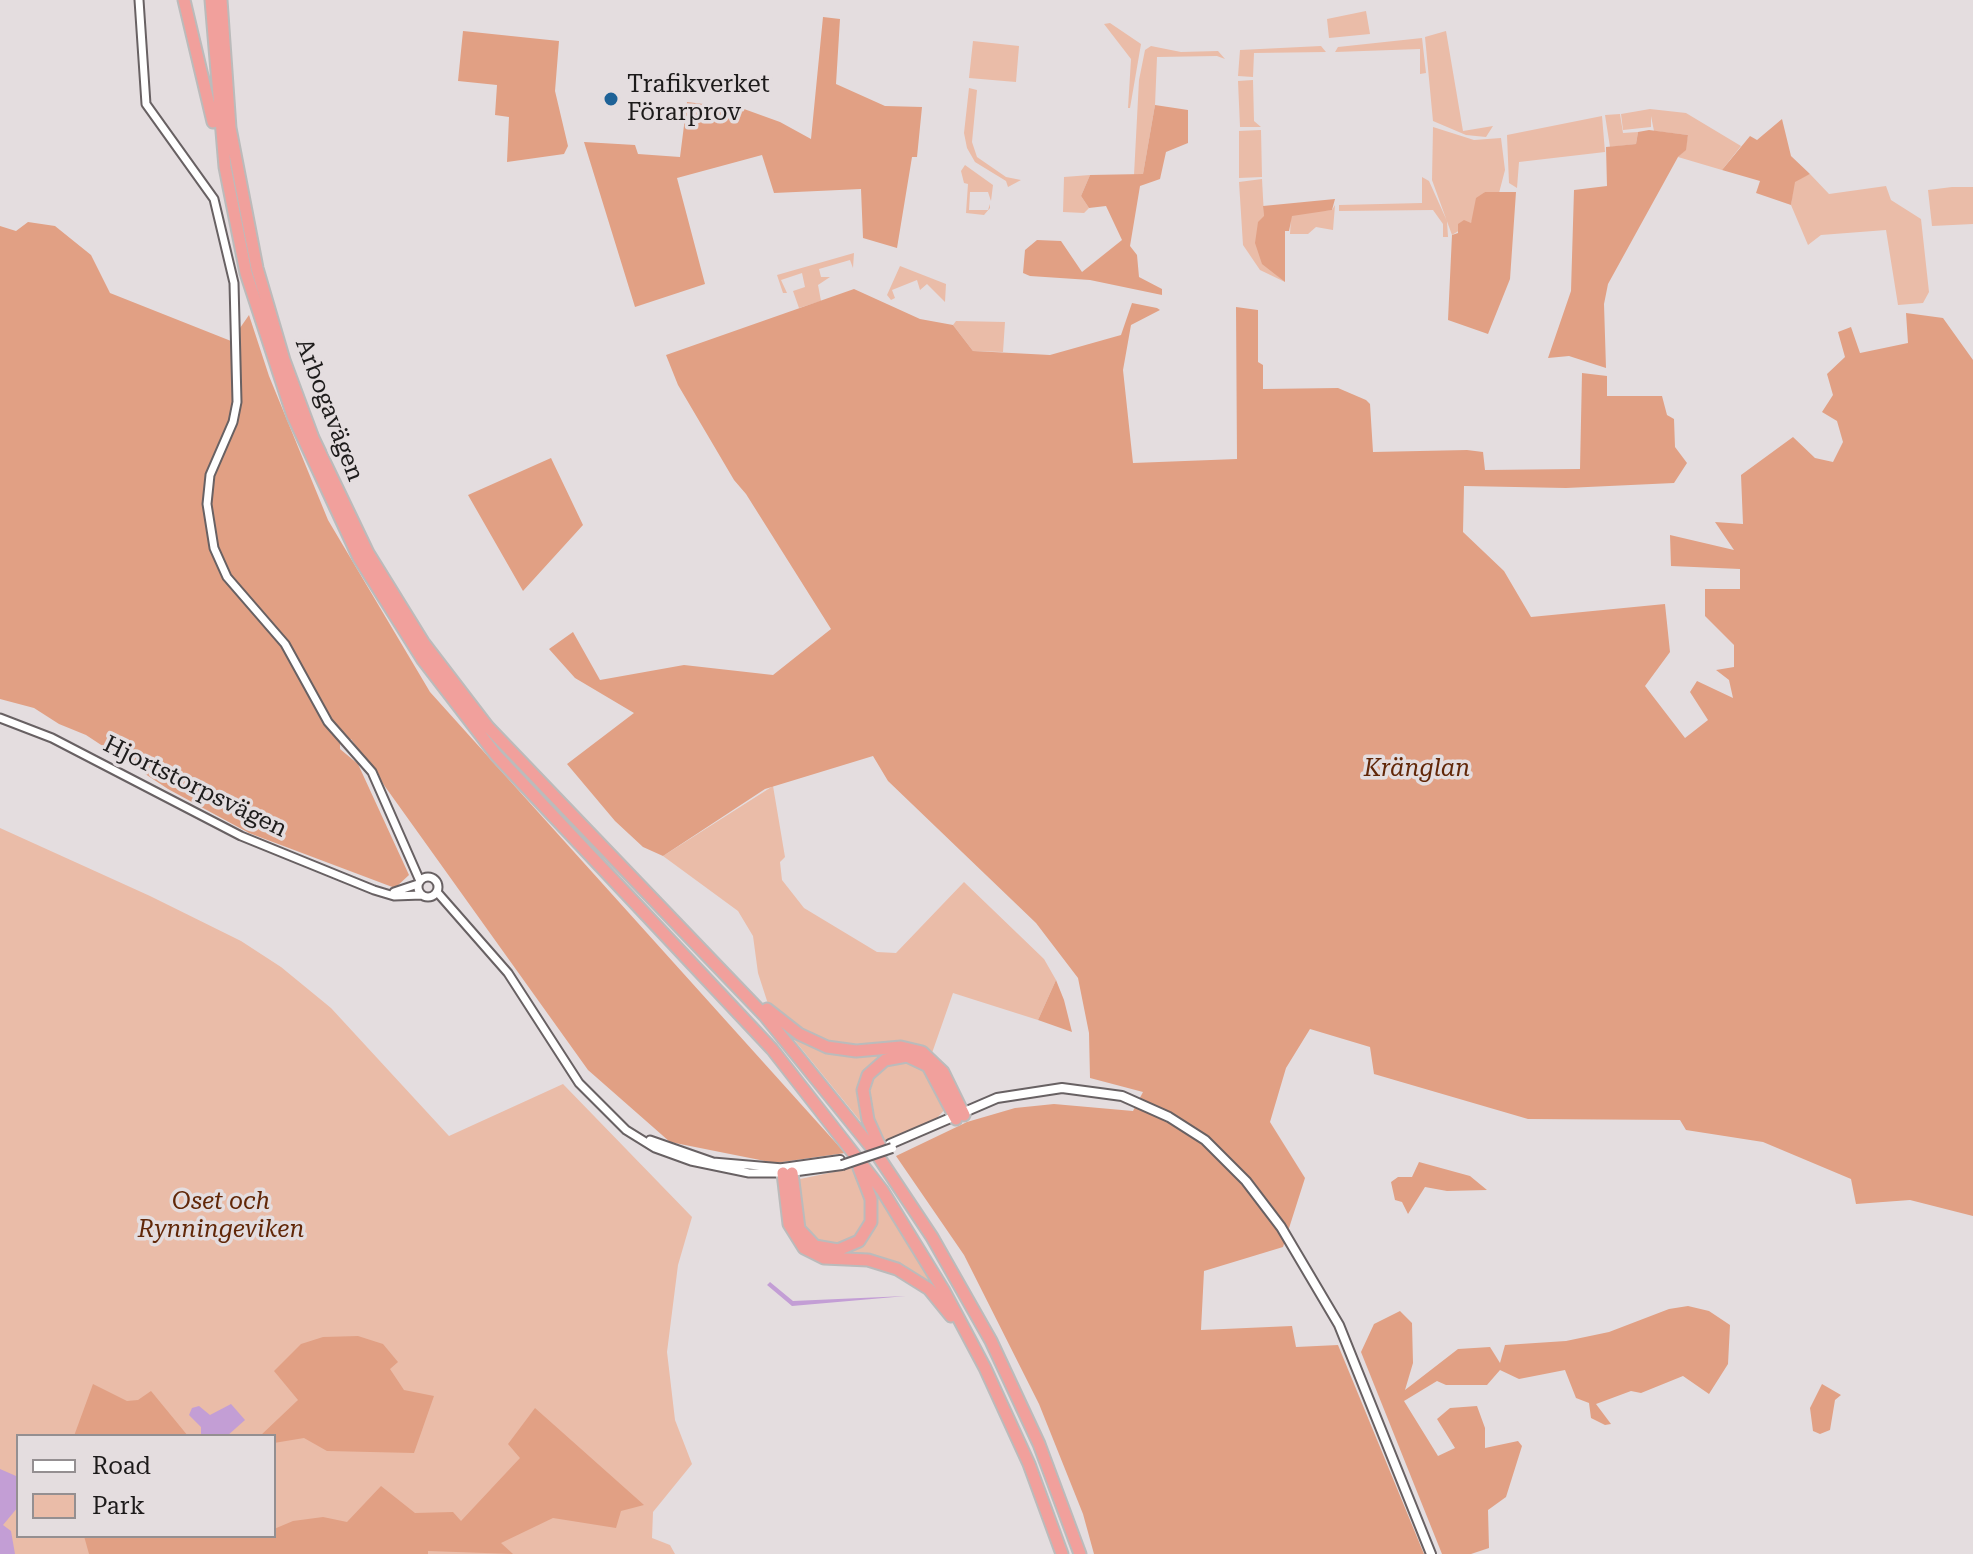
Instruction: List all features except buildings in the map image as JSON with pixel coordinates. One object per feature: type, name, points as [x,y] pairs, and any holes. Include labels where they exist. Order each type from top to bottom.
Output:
[{"type":"highway","points":[[184,0],[218,152],[229,160]]},
{"type":"highway","name":"Arbogavägen","points":[[211,0],[229,160],[260,323],[325,492],[359,558],[406,635],[458,709],[514,777],[752,1027],[856,1156],[914,1240],[963,1325],[1017,1437],[1062,1554]]},
{"type":"highway","name":"Arbogavägen","points":[[221,0],[229,160],[273,326],[313,438],[341,501],[383,579],[423,642],[470,704],[535,779],[687,934]]},
{"type":"highway","points":[[687,934],[769,1011],[812,1041],[856,1051],[908,1048],[928,1056],[943,1072],[964,1113]]},
{"type":"highway","points":[[687,934],[795,1050],[883,1163],[944,1257],[991,1341],[1039,1444],[1080,1554]]},
{"type":"highway","points":[[883,1163],[863,1098],[868,1075],[878,1064],[900,1056],[922,1061],[964,1113]]},
{"type":"highway","points":[[787,1171],[795,1215],[804,1236],[823,1249],[846,1249],[864,1236],[873,1214],[856,1156]]},
{"type":"highway","points":[[787,1171],[789,1224],[804,1248],[824,1258],[868,1260],[904,1272],[929,1289],[956,1324],[963,1325]]},
{"type":"main road","points":[[787,1171],[841,1163],[891,1146],[988,1103],[1043,1090],[1092,1091],[1145,1105],[1205,1140],[1246,1181],[1303,1260],[1339,1325],[1431,1554]]},
{"type":"street","points":[[139,0],[146,104],[214,199],[234,283],[237,402],[209,484],[208,514],[214,548],[227,577],[285,644],[328,722],[372,772],[425,896],[459,914]]},
{"type":"street","name":"Hjortstorpsvägen","points":[[0,718],[52,738],[233,833],[386,893]]},
{"type":"street","points":[[407,851],[438,884],[437,892]]},
{"type":"street","points":[[386,893],[432,878]]},
{"type":"street","points":[[386,893],[425,896],[437,892]]},
{"type":"street","points":[[437,892],[508,973],[579,1083],[620,1123],[655,1148],[691,1161],[749,1173],[787,1171]]},
{"type":"green space","points":[[1366,11],[1370,34],[1329,38],[1327,19]]},
{"type":"green space","points":[[823,17],[840,19],[836,84],[885,106],[922,107],[917,157],[912,157],[897,248],[863,238],[861,189],[774,193],[762,155],[677,178],[705,284],[635,307],[584,142],[635,145],[638,154],[680,157],[687,102],[744,109],[780,122],[811,139]]},
{"type":"green space","points":[[1110,23],[1141,44],[1130,108],[1131,59],[1104,24]]},
{"type":"green space","points":[[463,31],[559,41],[555,91],[568,146],[564,154],[507,162],[509,117],[495,115],[497,85],[458,81]]},
{"type":"green space","points":[[1446,31],[1463,131],[1493,126],[1486,137],[1466,135],[1433,121],[1425,37]]},
{"type":"green space","points":[[1422,38],[1426,73],[1420,74],[1420,49],[1335,52],[1338,47]]},
{"type":"green space","points":[[973,41],[1019,46],[1016,82],[969,78]]},
{"type":"green space","points":[[1151,46],[1181,52],[1218,51],[1225,59],[1217,56],[1157,57],[1155,105],[1143,174],[1134,175],[1139,80],[1145,50]]},
{"type":"green space","points":[[1321,46],[1326,52],[1254,53],[1253,77],[1238,76],[1240,50]]},
{"type":"green space","points":[[1253,80],[1254,121],[1261,127],[1240,127],[1238,81]]},
{"type":"green space","points":[[969,88],[977,90],[972,142],[977,157],[1006,177],[1021,180],[1008,187],[1006,181],[975,162],[967,148],[964,133]]},
{"type":"green space","points":[[1155,105],[1188,110],[1188,143],[1166,152],[1160,179],[1140,186],[1130,246],[1137,255],[1139,277],[1162,289],[1162,295],[1090,280],[1023,273],[1025,250],[1037,240],[1061,241],[1082,272],[1122,240],[1106,206],[1089,208],[1081,196],[1090,175],[1143,174]]},
{"type":"green space","points":[[1650,109],[1686,113],[1741,146],[1722,170],[1678,157],[1685,150],[1688,135],[1654,131],[1651,116],[1651,127],[1623,130],[1621,114]]},
{"type":"green space","points":[[1620,114],[1623,133],[1638,132],[1636,144],[1610,147],[1605,115]]},
{"type":"green space","points":[[1602,116],[1605,152],[1519,162],[1517,188],[1509,183],[1507,135]]},
{"type":"green space","points":[[1782,119],[1791,156],[1810,174],[1795,182],[1791,205],[1756,193],[1760,181],[1722,170],[1750,136],[1757,140]]},
{"type":"green space","points":[[1433,127],[1474,140],[1501,138],[1505,170],[1499,193],[1485,192],[1471,223],[1452,235],[1432,180]]},
{"type":"green space","points":[[1261,130],[1262,177],[1239,178],[1239,131]]},
{"type":"green space","points":[[1649,130],[1688,135],[1686,150],[1678,157],[1608,284],[1604,304],[1606,368],[1569,356],[1548,358],[1571,291],[1574,190],[1607,186],[1606,147],[1636,144],[1638,132]]},
{"type":"green space","points":[[965,165],[993,185],[991,201],[988,192],[970,192],[969,210],[988,210],[990,204],[990,208],[984,215],[966,213],[968,184],[964,183],[961,171]]},
{"type":"green space","points":[[1810,174],[1829,194],[1886,186],[1891,200],[1921,219],[1929,292],[1923,303],[1898,305],[1886,230],[1821,235],[1808,245],[1791,205],[1794,181]]},
{"type":"green space","points":[[1090,175],[1081,196],[1089,208],[1084,213],[1063,212],[1064,177]]},
{"type":"green space","points":[[1422,177],[1429,181],[1447,221],[1448,237],[1443,237],[1443,224],[1433,210],[1339,211],[1339,205],[1422,203]]},
{"type":"green space","points":[[1262,179],[1264,216],[1276,274],[1285,282],[1260,270],[1243,245],[1239,182]]},
{"type":"green space","points":[[1973,187],[1973,224],[1932,226],[1928,190]]},
{"type":"green space","points":[[1485,192],[1516,192],[1510,279],[1488,334],[1448,320],[1452,235],[1458,233],[1458,224],[1464,220],[1471,223],[1476,198]]},
{"type":"green space","points":[[1335,199],[1332,210],[1292,216],[1289,231],[1285,231],[1285,282],[1262,264],[1255,243],[1258,222],[1264,216],[1263,206]]},
{"type":"green space","points":[[1335,205],[1333,230],[1316,227],[1308,234],[1290,234],[1291,216],[1295,213],[1332,210]]},
{"type":"green space","points":[[28,222],[55,226],[91,255],[110,293],[231,341],[249,315],[269,376],[328,520],[430,692],[845,1153],[775,1163],[670,1142],[588,1070],[351,739],[340,742],[340,749],[358,764],[409,875],[395,888],[249,833],[168,789],[86,735],[59,724],[34,708],[0,699],[0,226],[16,231]]},
{"type":"green space","points":[[854,253],[853,268],[850,260],[819,269],[821,277],[830,277],[818,285],[821,301],[799,308],[793,291],[805,287],[802,273],[781,280],[787,293],[783,293],[777,275]]},
{"type":"green space","points":[[900,266],[946,284],[945,302],[927,284],[920,290],[917,280],[892,290],[895,298],[891,300],[887,295]]},
{"type":"green space","name":"Kränglan","points":[[854,289],[920,319],[953,325],[973,351],[1050,355],[1121,335],[1132,303],[1157,308],[1160,310],[1131,325],[1123,370],[1133,463],[1237,459],[1236,307],[1258,310],[1258,362],[1263,365],[1263,389],[1338,388],[1366,400],[1370,404],[1373,452],[1467,450],[1483,452],[1485,470],[1580,469],[1582,373],[1607,376],[1607,396],[1662,396],[1667,415],[1674,419],[1675,447],[1687,463],[1674,483],[1566,488],[1464,486],[1463,532],[1504,571],[1531,617],[1665,604],[1670,652],[1645,686],[1685,738],[1708,720],[1690,692],[1697,681],[1733,698],[1729,680],[1716,670],[1734,667],[1734,645],[1705,616],[1705,589],[1740,589],[1740,569],[1671,566],[1670,535],[1734,550],[1715,522],[1743,524],[1741,475],[1793,437],[1815,458],[1833,462],[1843,442],[1837,421],[1822,412],[1833,395],[1827,374],[1845,357],[1838,332],[1851,327],[1860,353],[1908,343],[1906,313],[1943,318],[1973,360],[1973,1216],[1910,1200],[1856,1204],[1851,1179],[1763,1142],[1686,1130],[1680,1120],[1528,1119],[1374,1074],[1370,1047],[1310,1029],[1286,1068],[1270,1122],[1305,1178],[1283,1247],[1204,1271],[1201,1330],[1292,1326],[1296,1347],[1338,1345],[1424,1554],[1094,1554],[1083,1514],[1039,1404],[964,1255],[896,1156],[967,1122],[1015,1108],[1054,1104],[1133,1111],[1143,1092],[1090,1078],[1089,1033],[1078,978],[1036,923],[888,781],[873,756],[765,789],[663,856],[643,847],[615,821],[567,764],[634,713],[575,678],[549,649],[573,632],[600,680],[684,665],[773,675],[831,629],[746,494],[734,480],[678,385],[666,355]]},
{"type":"green space","points":[[956,321],[1005,322],[1003,352],[973,351],[953,325]]},
{"type":"green space","points":[[551,458],[583,525],[523,591],[468,495]]},
{"type":"green space","points":[[773,786],[785,857],[780,862],[782,880],[804,908],[877,952],[896,953],[964,882],[1044,959],[1056,980],[1038,1020],[953,993],[932,1053],[909,1043],[837,1044],[806,1032],[769,1007],[758,973],[753,936],[738,911],[663,856]]},
{"type":"green space","name":"Oset och Rynningeviken","points":[[0,828],[241,941],[281,967],[331,1008],[449,1136],[563,1084],[692,1217],[678,1265],[667,1352],[675,1420],[692,1464],[653,1512],[652,1538],[670,1545],[675,1554],[0,1554]]},
{"type":"green space","points":[[1056,980],[1064,1000],[1072,1032],[1038,1020]]},
{"type":"green space","points":[[787,1031],[813,1046],[897,1052],[867,1069],[870,1133]]},
{"type":"green space","points":[[903,1059],[926,1068],[946,1108],[937,1118],[881,1143],[866,1093],[870,1079],[879,1068]]},
{"type":"green space","points":[[1419,1162],[1470,1176],[1487,1190],[1447,1191],[1425,1187],[1408,1214],[1402,1202],[1395,1200],[1391,1182],[1398,1177],[1412,1177]]},
{"type":"green space","points":[[853,1168],[869,1207],[866,1225],[857,1238],[844,1244],[830,1246],[816,1241],[801,1222],[797,1185],[800,1179]]},
{"type":"green space","points":[[872,1183],[941,1296],[925,1281],[834,1254],[857,1248],[873,1231],[877,1216]]},
{"type":"green space","points":[[1688,1306],[1709,1311],[1730,1325],[1728,1364],[1709,1394],[1683,1376],[1641,1393],[1631,1391],[1596,1404],[1611,1424],[1605,1425],[1591,1418],[1589,1403],[1576,1398],[1565,1370],[1519,1379],[1500,1370],[1487,1385],[1446,1385],[1437,1381],[1404,1401],[1438,1456],[1455,1448],[1437,1419],[1450,1408],[1477,1406],[1485,1428],[1485,1448],[1518,1441],[1522,1446],[1506,1497],[1488,1510],[1489,1548],[1471,1554],[1442,1554],[1361,1352],[1374,1324],[1400,1311],[1412,1323],[1413,1363],[1405,1390],[1458,1349],[1490,1347],[1500,1363],[1505,1345],[1566,1341],[1609,1332],[1669,1309]]},
{"type":"green space","points":[[358,1336],[383,1344],[398,1362],[390,1369],[404,1390],[434,1396],[414,1453],[327,1451],[304,1438],[276,1443],[276,1434],[262,1434],[298,1400],[274,1371],[301,1344],[323,1337]]},
{"type":"green space","points":[[93,1384],[127,1401],[138,1400],[151,1391],[186,1434],[75,1434]]},
{"type":"green space","points":[[1822,1384],[1841,1395],[1835,1400],[1830,1430],[1820,1434],[1813,1431],[1810,1408]]},
{"type":"green space","points":[[535,1408],[644,1505],[621,1511],[616,1528],[553,1518],[501,1543],[513,1554],[428,1551],[428,1554],[89,1554],[85,1538],[276,1538],[276,1528],[293,1521],[323,1517],[347,1522],[381,1486],[415,1513],[453,1512],[461,1521],[520,1458],[508,1444]]},
{"type":"shaded area","points":[[770,1282],[793,1301],[906,1296],[792,1306],[767,1285]]},
{"type":"shaded area","points":[[231,1404],[245,1420],[229,1434],[201,1434],[201,1427],[189,1415],[192,1408],[199,1406],[210,1415]]},
{"type":"shaded area","points":[[0,1469],[16,1476],[16,1509],[3,1525],[11,1531],[15,1554],[0,1554]]},
{"type":"place","name":"Trafikverket Förarprov","points":[[611,99]]}]
